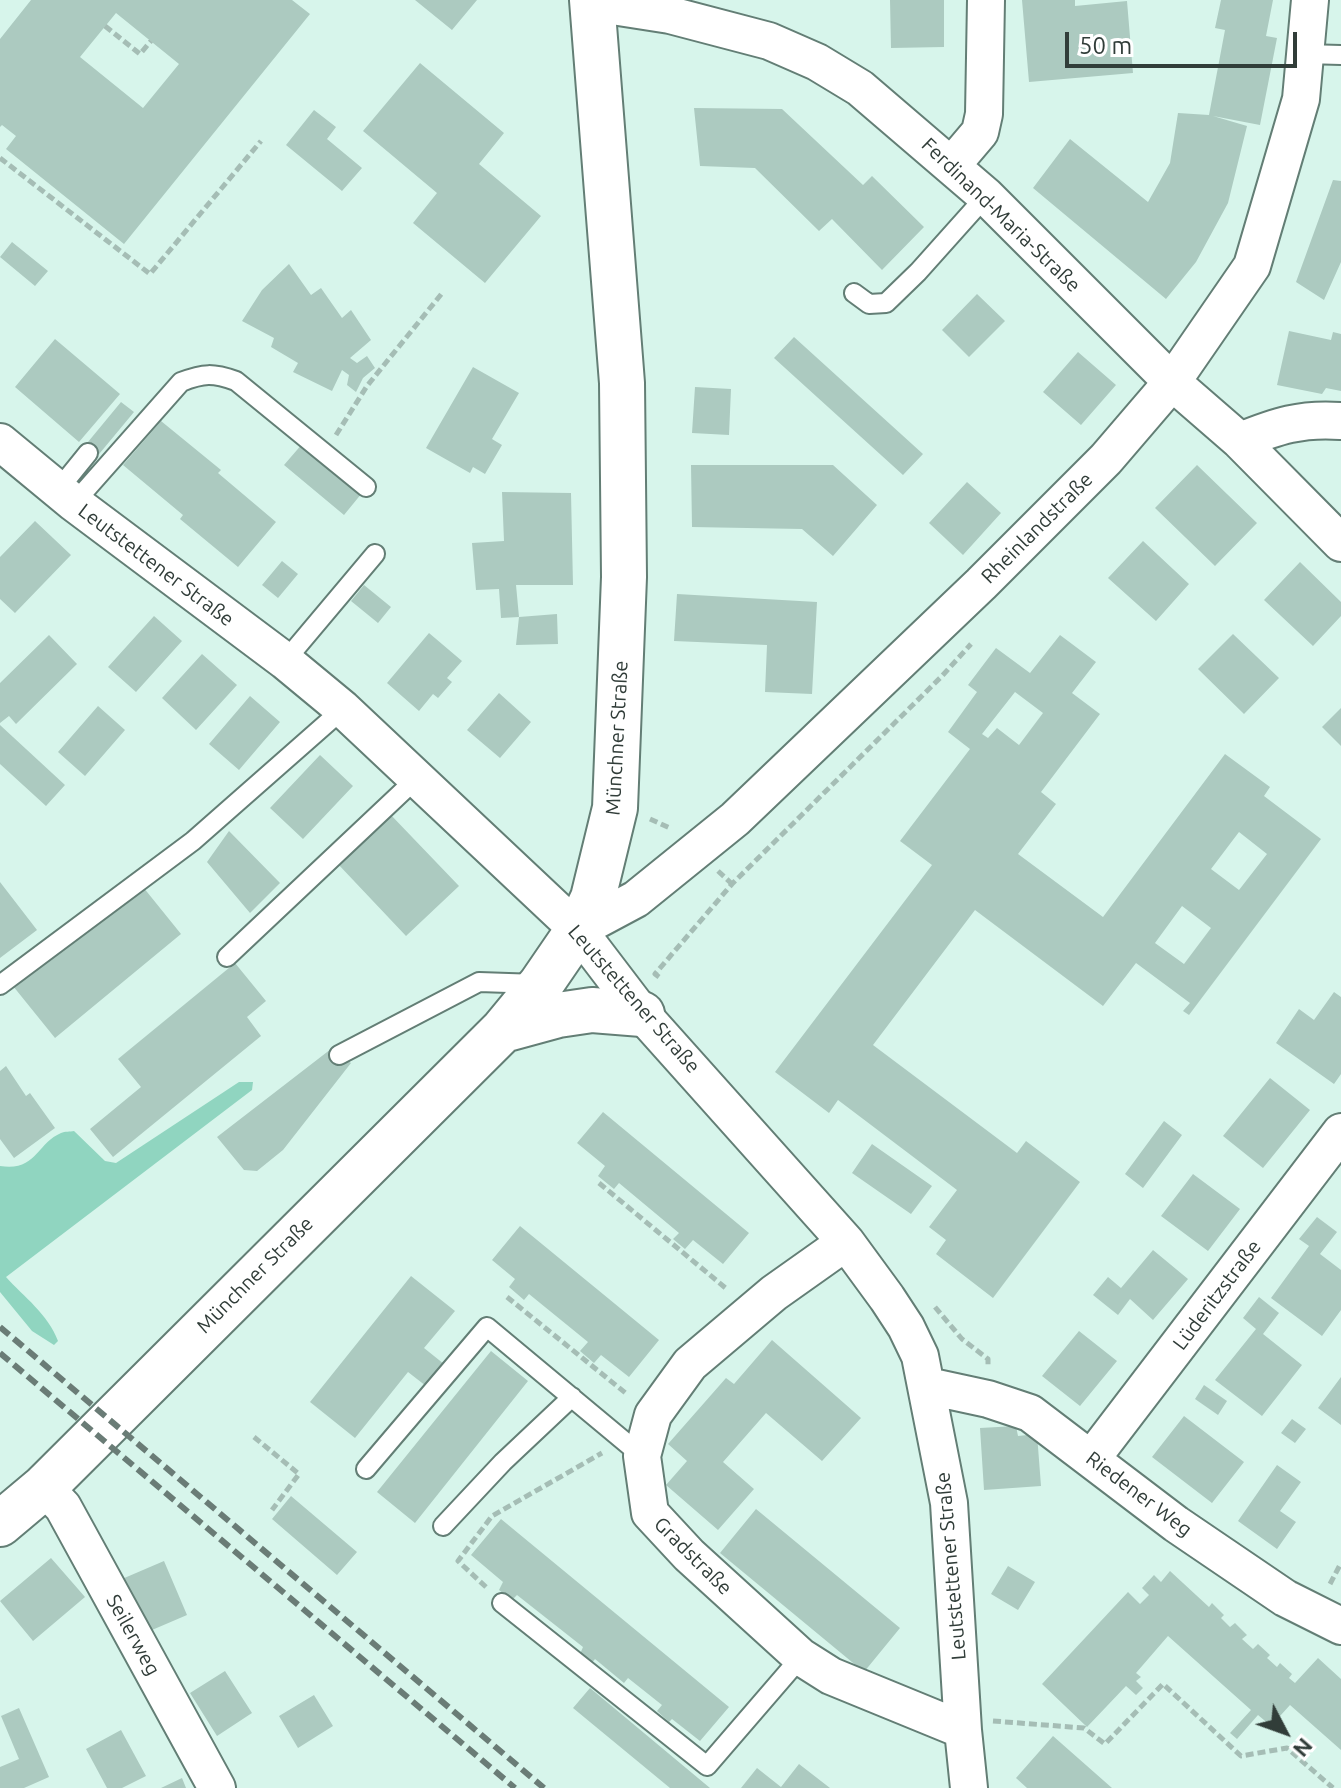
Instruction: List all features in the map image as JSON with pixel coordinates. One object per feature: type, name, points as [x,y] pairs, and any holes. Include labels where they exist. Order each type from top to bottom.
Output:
[{"type":"main road","name":"Münchner Straße","points":[[0,1524],[44,1487],[503,1030],[541,984],[578,930],[593,898],[615,808],[624,592],[622,383],[592,2]]},
{"type":"main road","points":[[503,1030],[558,1015],[654,1000]]},
{"type":"street","points":[[952,165],[980,132],[984,114],[986,0]]},
{"type":"street","name":"Rheinlandstraße","points":[[578,930],[636,899],[735,819],[981,584],[1106,459],[1172,382],[1252,266],[1301,99],[1310,0]]},
{"type":"street","name":"Ferdinand-Maria-Straße","points":[[592,2],[670,15],[769,41],[817,62],[860,88],[986,196],[1172,382],[1240,441],[1341,543]]},
{"type":"street","points":[[1240,441],[1278,425],[1313,419],[1341,421]]},
{"type":"street","name":"Leutstettener Straße","points":[[0,442],[343,709],[654,1000],[691,1066],[846,1242],[906,1327],[920,1356],[928,1386],[982,1726],[969,1788]]},
{"type":"street","name":"Lüderitzstraße","points":[[1092,1458],[1341,1132]]},
{"type":"street","name":"Gradstraße","points":[[846,1242],[753,1311],[690,1364],[653,1415],[633,1448],[650,1513],[689,1555],[801,1657],[831,1676],[982,1726]]},
{"type":"street","name":"Riedener Weg","points":[[928,1386],[988,1399],[1030,1413],[1176,1524],[1285,1598],[1341,1626]]},
{"type":"street","name":"Seilerweg","points":[[44,1487],[63,1507],[217,1788]]},
{"type":"lane","points":[[1305,54],[1341,55]]},
{"type":"lane","points":[[854,293],[869,304],[886,303],[986,196]]},
{"type":"lane","points":[[66,496],[181,382],[201,374],[236,381],[366,487]]},
{"type":"lane","points":[[66,496],[88,453]]},
{"type":"lane","points":[[285,661],[375,554]]},
{"type":"lane","points":[[0,985],[193,841],[343,709]]},
{"type":"lane","points":[[227,957],[417,778]]},
{"type":"lane","points":[[339,1055],[479,982],[541,984]]},
{"type":"lane","points":[[366,1469],[487,1327],[633,1448]]},
{"type":"lane","points":[[443,1526],[503,1462],[572,1397]]},
{"type":"lane","points":[[502,1603],[707,1766],[801,1657]]},
{"type":"path","points":[[105,26],[140,54],[151,41]]},
{"type":"path","points":[[0,158],[150,274],[261,141]]},
{"type":"path","points":[[325,453],[367,386],[443,292]]},
{"type":"path","points":[[654,1000],[655,974],[732,884],[973,642]]},
{"type":"path","points":[[615,808],[684,835],[696,851],[732,884]]},
{"type":"path","points":[[599,1183],[753,1311]]},
{"type":"path","points":[[507,1297],[653,1415]]},
{"type":"path","points":[[934,1305],[962,1339],[988,1359],[988,1399]]},
{"type":"path","points":[[254,1437],[299,1474],[272,1510]]},
{"type":"path","points":[[502,1603],[458,1561],[492,1516],[633,1448]]},
{"type":"path","points":[[990,1706],[982,1726],[1084,1728],[1105,1744],[1163,1684],[1241,1756],[1287,1748],[1333,1788]]},
{"type":"green space","points":[[239,1082],[253,1082],[252,1090],[6,1277],[42,1314],[58,1341],[54,1345],[32,1331],[0,1292],[0,1166],[21,1165],[53,1138],[63,1132],[74,1131],[105,1161],[116,1163]]},
{"type":"building","points":[[31,0],[292,0],[310,14],[124,244],[6,149],[16,136],[2,125],[0,127],[0,39]],"holes":[[[116,13],[179,64],[143,108],[80,57]]]},
{"type":"building","points":[[415,0],[477,0],[452,30]]},
{"type":"building","points":[[890,0],[944,0],[944,47],[891,48]]},
{"type":"building","points":[[1022,0],[1075,0],[1075,6],[1127,1],[1133,73],[1029,82]]},
{"type":"building","points":[[1221,0],[1273,0],[1266,36],[1277,38],[1260,125],[1213,116],[1247,126],[1228,203],[1196,262],[1166,299],[1033,188],[1070,139],[1148,202],[1170,163],[1178,113],[1209,115],[1225,30],[1215,28]]},
{"type":"building","points":[[420,63],[504,133],[479,164],[541,216],[485,283],[413,223],[437,193],[363,131]]},
{"type":"building","points":[[694,108],[782,109],[863,185],[872,176],[924,227],[882,270],[832,219],[819,231],[755,168],[700,166]]},
{"type":"building","points":[[314,110],[336,127],[327,139],[362,168],[342,191],[286,145]]},
{"type":"building","points":[[1333,180],[1341,181],[1341,262],[1324,300],[1296,282]]},
{"type":"building","points":[[12,242],[48,271],[35,286],[0,257]]},
{"type":"building","points":[[289,264],[311,295],[321,288],[342,318],[351,310],[371,340],[350,358],[357,363],[367,356],[375,368],[363,378],[356,392],[347,385],[349,375],[342,370],[332,391],[293,372],[298,363],[271,347],[274,338],[242,321],[262,290]]},
{"type":"building","points":[[977,294],[1005,321],[969,357],[942,330]]},
{"type":"building","points":[[1289,331],[1331,340],[1333,332],[1341,334],[1341,391],[1326,388],[1322,394],[1277,385]]},
{"type":"building","points":[[794,337],[923,454],[903,475],[774,358]]},
{"type":"building","points":[[55,339],[120,394],[79,442],[15,387]]},
{"type":"building","points":[[1078,352],[1116,385],[1081,425],[1043,392]]},
{"type":"building","points":[[473,367],[519,393],[492,439],[502,445],[485,474],[473,467],[470,473],[426,448]]},
{"type":"building","points":[[695,387],[731,389],[729,435],[692,433]]},
{"type":"building","points":[[121,402],[134,412],[95,459],[83,448]]},
{"type":"building","points":[[161,421],[221,470],[218,473],[276,522],[238,567],[180,519],[183,515],[123,465]]},
{"type":"building","points":[[303,443],[362,493],[344,515],[284,465]]},
{"type":"building","points":[[691,465],[833,465],[877,505],[833,556],[802,529],[692,527]]},
{"type":"building","points":[[1197,465],[1257,523],[1215,566],[1155,508]]},
{"type":"building","points":[[967,482],[1001,513],[963,555],[929,523]]},
{"type":"building","points":[[502,492],[571,493],[573,585],[516,585],[519,617],[501,618],[499,589],[476,590],[472,543],[504,541]]},
{"type":"building","points":[[35,521],[71,555],[15,613],[0,599],[0,557]]},
{"type":"building","points":[[1143,541],[1189,584],[1156,621],[1108,578]]},
{"type":"building","points":[[282,561],[298,574],[278,598],[262,585]]},
{"type":"building","points":[[1300,562],[1341,602],[1341,616],[1313,646],[1264,600]]},
{"type":"building","points":[[364,585],[391,607],[378,623],[351,601]]},
{"type":"building","points":[[677,594],[817,602],[812,694],[765,692],[767,645],[674,641]]},
{"type":"building","points":[[557,614],[558,644],[516,645],[519,617]]},
{"type":"building","points":[[154,616],[182,641],[136,692],[108,667]]},
{"type":"building","points":[[429,633],[462,661],[447,678],[452,682],[438,698],[433,694],[419,711],[387,683]]},
{"type":"building","points":[[1233,634],[1279,678],[1244,714],[1198,669]]},
{"type":"building","points":[[49,635],[77,664],[16,724],[9,716],[0,723],[0,683]]},
{"type":"building","points":[[1060,635],[1096,662],[1072,693],[1100,714],[1041,792],[1056,804],[1018,854],[1103,917],[1225,754],[1270,787],[1264,796],[1321,839],[1189,1015],[1183,1011],[1190,1003],[1136,963],[1103,1006],[975,910],[873,1045],[1017,1153],[1026,1141],[1080,1182],[993,1298],[936,1254],[946,1240],[929,1227],[957,1190],[838,1100],[829,1113],[775,1072],[932,865],[900,841],[970,749],[948,732],[977,692],[968,685],[996,648],[1030,673]],"holes":[[[1015,692],[1043,713],[1019,745],[997,728],[988,738],[982,734]],[[1239,832],[1267,854],[1239,890],[1211,869]],[[1182,906],[1211,928],[1184,964],[1155,943]]]},
{"type":"building","points":[[202,654],[237,685],[196,730],[162,698]]},
{"type":"building","points":[[499,693],[531,722],[500,758],[467,730]]},
{"type":"building","points":[[250,696],[280,722],[239,770],[209,744]]},
{"type":"building","points":[[98,706],[125,730],[85,776],[58,752]]},
{"type":"building","points":[[1341,708],[1341,746],[1322,727]]},
{"type":"building","points":[[0,725],[65,785],[46,806],[0,764]]},
{"type":"building","points":[[320,755],[353,786],[303,839],[270,808]]},
{"type":"building","points":[[389,813],[459,886],[406,936],[337,863]]},
{"type":"building","points":[[229,831],[280,883],[250,913],[207,862]]},
{"type":"building","points":[[0,882],[37,930],[0,958]]},
{"type":"building","points":[[139,882],[181,934],[55,1038],[13,986]]},
{"type":"building","points":[[235,963],[266,1001],[247,1017],[261,1036],[113,1157],[90,1129],[141,1087],[118,1059]]},
{"type":"building","points":[[1334,992],[1341,997],[1341,1074],[1334,1084],[1276,1043],[1299,1009],[1314,1020]]},
{"type":"building","points":[[331,1049],[351,1063],[283,1150],[257,1171],[244,1170],[217,1137]]},
{"type":"building","points":[[6,1066],[26,1096],[30,1093],[55,1128],[14,1158],[0,1139],[0,1071]]},
{"type":"building","points":[[1270,1078],[1310,1110],[1263,1168],[1223,1136]]},
{"type":"building","points":[[603,1112],[749,1233],[723,1264],[693,1240],[685,1249],[673,1239],[679,1233],[619,1183],[614,1189],[598,1176],[605,1166],[577,1143]]},
{"type":"building","points":[[1164,1121],[1182,1135],[1143,1188],[1125,1174]]},
{"type":"building","points":[[872,1144],[932,1186],[911,1214],[852,1173]]},
{"type":"building","points":[[1193,1174],[1240,1209],[1208,1251],[1161,1216]]},
{"type":"building","points":[[1317,1217],[1337,1232],[1320,1254],[1341,1270],[1341,1310],[1322,1336],[1271,1298],[1309,1246],[1299,1239]]},
{"type":"building","points":[[520,1226],[659,1340],[629,1377],[601,1355],[594,1363],[580,1351],[588,1342],[529,1294],[524,1300],[509,1287],[515,1279],[492,1260]]},
{"type":"building","points":[[1153,1250],[1188,1279],[1153,1320],[1130,1299],[1118,1315],[1093,1295],[1108,1277],[1121,1288]]},
{"type":"building","points":[[411,1276],[455,1311],[424,1348],[444,1364],[426,1386],[408,1372],[355,1438],[310,1402]]},
{"type":"building","points":[[1259,1297],[1279,1313],[1263,1334],[1302,1365],[1262,1416],[1215,1380],[1256,1329],[1243,1318]]},
{"type":"building","points":[[1079,1331],[1117,1361],[1080,1406],[1042,1376]]},
{"type":"building","points":[[772,1340],[861,1418],[822,1461],[766,1413],[723,1462],[754,1489],[718,1530],[666,1485],[687,1461],[668,1444],[726,1378],[734,1384]]},
{"type":"building","points":[[491,1351],[528,1381],[415,1523],[377,1492]]},
{"type":"building","points":[[1341,1377],[1341,1425],[1318,1408]]},
{"type":"building","points":[[1204,1385],[1227,1401],[1218,1415],[1195,1399]]},
{"type":"building","points":[[1184,1416],[1244,1462],[1212,1503],[1152,1457]]},
{"type":"building","points":[[1292,1419],[1306,1429],[1295,1443],[1281,1433]]},
{"type":"building","points":[[1016,1426],[1018,1436],[1037,1434],[1041,1486],[984,1490],[980,1428]]},
{"type":"building","points":[[1277,1465],[1301,1482],[1280,1511],[1296,1522],[1277,1549],[1238,1521]]},
{"type":"building","points":[[291,1496],[357,1552],[337,1575],[272,1519]]},
{"type":"building","points":[[756,1509],[900,1628],[864,1672],[720,1553]]},
{"type":"building","points":[[501,1519],[729,1707],[700,1741],[672,1719],[669,1722],[657,1711],[662,1705],[628,1678],[624,1683],[595,1659],[591,1664],[580,1654],[583,1647],[517,1595],[512,1600],[499,1590],[503,1582],[471,1555]]},
{"type":"building","points":[[51,1558],[85,1597],[33,1641],[0,1601]]},
{"type":"building","points":[[164,1561],[187,1615],[145,1633],[122,1579]]},
{"type":"building","points":[[1008,1566],[1035,1582],[1018,1610],[991,1594]]},
{"type":"building","points":[[1170,1571],[1209,1607],[1212,1603],[1230,1627],[1235,1623],[1247,1635],[1242,1639],[1253,1649],[1258,1644],[1277,1667],[1280,1663],[1292,1674],[1289,1678],[1295,1683],[1318,1658],[1341,1679],[1341,1750],[1290,1705],[1271,1726],[1258,1715],[1237,1739],[1230,1733],[1251,1710],[1168,1636],[1136,1673],[1141,1677],[1136,1681],[1143,1688],[1136,1695],[1126,1686],[1087,1727],[1042,1684],[1128,1592],[1140,1604],[1149,1595],[1142,1588],[1154,1575],[1161,1582]]},
{"type":"building","points":[[225,1671],[252,1713],[217,1736],[190,1693]]},
{"type":"building","points":[[590,1688],[710,1788],[670,1788],[573,1708]]},
{"type":"building","points":[[314,1695],[333,1726],[298,1748],[279,1716]]},
{"type":"building","points":[[19,1708],[49,1777],[24,1788],[0,1788],[0,1767],[19,1759],[1,1716]]},
{"type":"building","points":[[121,1730],[146,1776],[122,1788],[107,1788],[86,1749]]},
{"type":"building","points":[[1053,1736],[1112,1788],[1027,1788],[1016,1778]]},
{"type":"building","points":[[799,1764],[830,1788],[741,1788],[757,1768],[781,1787]]},
{"type":"building","points":[[182,1778],[186,1788],[161,1788]]},
{"type":"railway","points":[[0,1327],[544,1788]]},
{"type":"railway","points":[[0,1353],[515,1788]]}]
